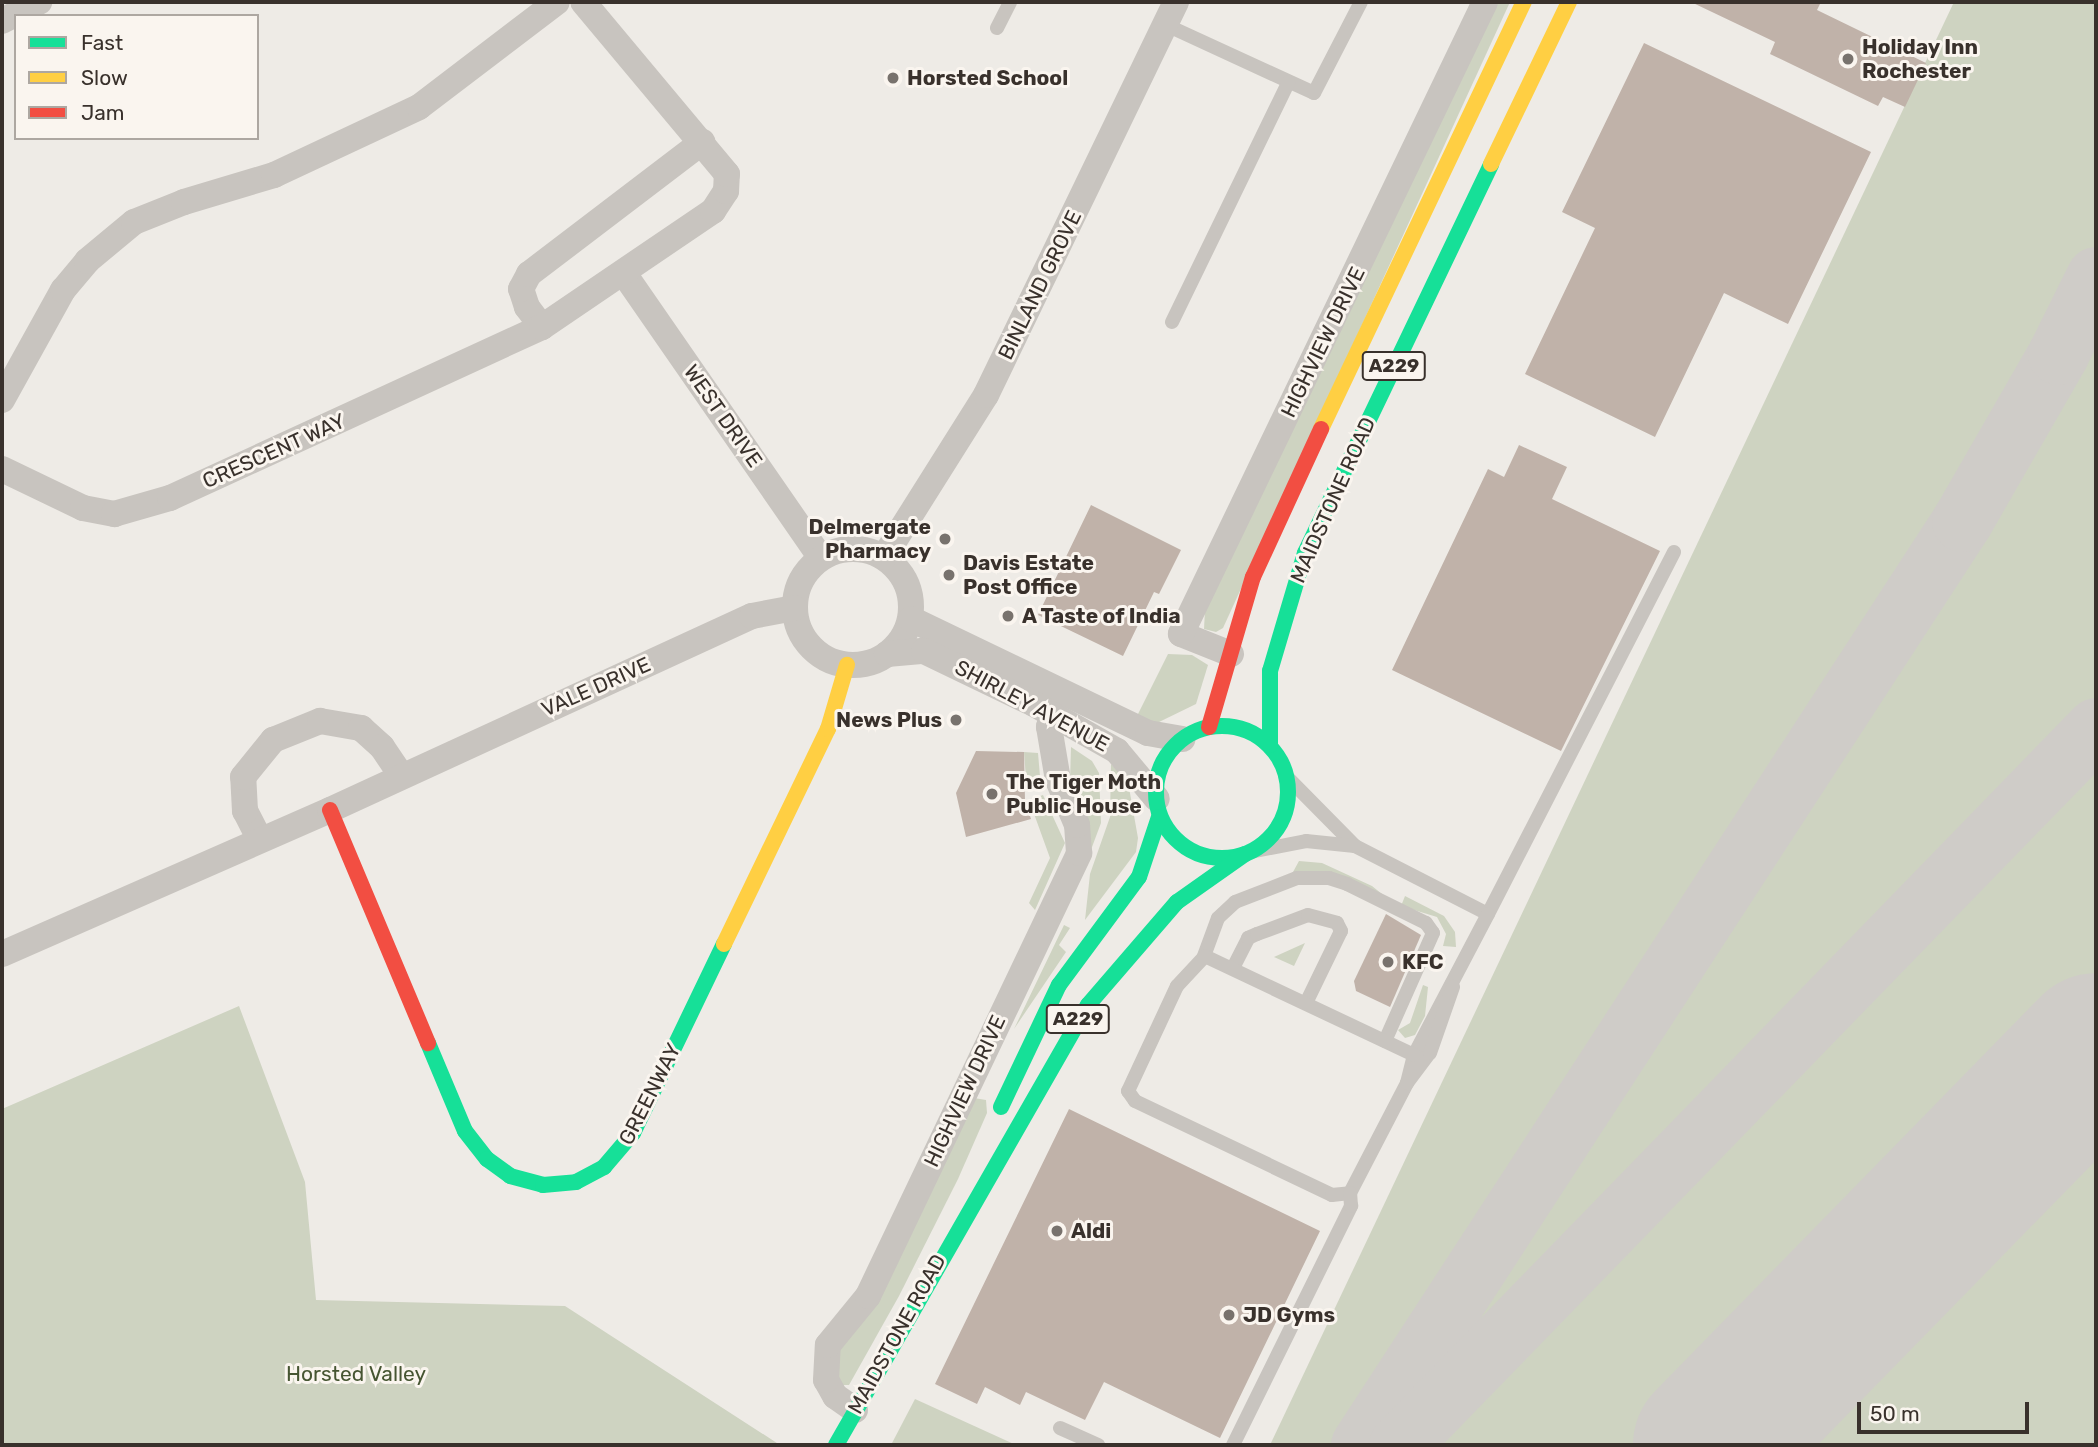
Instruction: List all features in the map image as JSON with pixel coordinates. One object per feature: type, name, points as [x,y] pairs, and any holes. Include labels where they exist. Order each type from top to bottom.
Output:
[{"type":"main road","name":"MAIDSTONE ROAD","points":[[1209,727],[1270,535],[1524,2]]},
{"type":"main road","name":"MAIDSTONE ROAD","points":[[1270,745],[1270,671],[1305,553],[1569,2]]},
{"type":"main road","name":"GREENWAY","points":[[330,810],[465,1131],[487,1159],[510,1176],[543,1185],[576,1182],[604,1167],[633,1133],[828,729],[847,666]]},
{"type":"main road","points":[[1182,739],[1209,727],[1236,726],[1270,745]]},
{"type":"main road","name":"A229","points":[[995,1122],[1059,985],[1139,877],[1158,808],[1161,768],[1182,739]]},
{"type":"main road","name":"A229","points":[[1247,853],[1270,836],[1283,817],[1288,793],[1285,775],[1270,745]]},
{"type":"main road","points":[[1158,808],[1170,834],[1191,851],[1215,858],[1247,853]]},
{"type":"main road","name":"MAIDSTONE ROAD","points":[[836,1445],[959,1223],[979,1202],[1054,1059],[1102,986],[1177,902],[1247,853]]},
{"type":"main road","name":"MAIDSTONE ROAD","points":[[959,1223],[963,1194],[977,1163]]},
{"type":"street","points":[[16,14],[39,2]]},
{"type":"street","points":[[2,400],[63,290],[87,261],[134,222],[184,202],[274,175],[419,107],[557,2]]},
{"type":"street","name":"CRESCENT WAY","points":[[2,469],[83,508],[114,514],[139,509],[542,327],[625,275],[713,211],[726,191],[727,174],[583,2]]},
{"type":"street","name":"HIGHVIEW DRIVE","points":[[1231,654],[1181,634],[1485,2]]},
{"type":"street","name":"BINLAND GROVE","points":[[884,557],[981,403],[1170,13]]},
{"type":"street","points":[[542,327],[527,307],[521,289],[529,274],[702,142]]},
{"type":"street","name":"WEST DRIVE","points":[[625,275],[821,558]]},
{"type":"street","points":[[847,666],[810,647],[794,608],[804,574],[821,558],[859,549],[884,557],[907,584],[911,620],[901,641],[887,654]]},
{"type":"street","name":"VALE DRIVE","points":[[2,954],[330,810],[401,775],[752,616],[794,608]]},
{"type":"street","name":"SHIRLEY AVENUE","points":[[911,620],[1148,733],[1182,739]]},
{"type":"street","name":"SHIRLEY AVENUE","points":[[847,666],[872,662],[887,654],[924,651],[1063,719],[1121,755],[1158,808]]},
{"type":"street","name":"HIGHVIEW DRIVE","points":[[855,1410],[838,1400],[826,1380],[828,1345],[868,1296],[1079,853],[1079,830],[1058,780],[1056,752],[1063,719]]},
{"type":"street","points":[[260,840],[244,811],[243,777],[273,740],[320,721],[361,728],[382,747],[401,775]]},
{"type":"lane","points":[[998,28],[1010,2]]},
{"type":"lane","points":[[1170,13],[1288,83],[1314,93],[1361,2]]},
{"type":"lane","points":[[1172,322],[1288,83]]},
{"type":"lane","points":[[1407,1083],[1414,1055],[1429,1021],[1453,987],[1674,552]]},
{"type":"lane","points":[[1285,775],[1355,846],[1488,914]]},
{"type":"lane","points":[[1247,853],[1306,841],[1355,846]]},
{"type":"lane","points":[[1350,1194],[1332,1195],[1130,1098],[1129,1088],[1171,998],[1204,956],[1218,918],[1235,902],[1297,878],[1329,877],[1348,884],[1426,923],[1433,933],[1385,1041]]},
{"type":"lane","points":[[1233,968],[1249,938],[1308,915],[1337,923],[1340,934],[1306,1003]]},
{"type":"lane","points":[[1204,956],[1414,1055]]},
{"type":"lane","points":[[1233,1445],[1352,1204],[1350,1194],[1407,1083],[1441,1030],[1453,987]]},
{"type":"lane","points":[[1060,1428],[1098,1445]]},
{"type":"green space","points":[[1498,2],[1510,2],[1223,628],[1216,632],[1204,629],[1205,610]]},
{"type":"green space","points":[[1954,2],[2096,2],[2096,1445],[1270,1445]]},
{"type":"green space","points":[[1168,654],[1192,655],[1208,665],[1196,704],[1157,723],[1137,716]]},
{"type":"green space","points":[[1071,747],[1092,761],[1099,773],[1101,823],[1089,855],[1070,782]]},
{"type":"green space","points":[[1024,752],[1038,753],[1041,788],[1027,792]]},
{"type":"green space","points":[[1111,764],[1128,782],[1138,838],[1136,852],[1085,920],[1090,874],[1110,817]]},
{"type":"green space","points":[[1043,795],[1065,843],[1035,910],[1029,903],[1050,858],[1029,800]]},
{"type":"green space","points":[[1299,861],[1322,863],[1372,886],[1387,898],[1329,871],[1293,872]]},
{"type":"green space","points":[[1405,896],[1444,916],[1455,932],[1456,947],[1443,946],[1446,934],[1437,917],[1401,906]]},
{"type":"green space","points":[[1064,925],[1070,928],[1059,945],[1066,952],[1014,1029]]},
{"type":"green space","points":[[1305,943],[1294,966],[1274,957]]},
{"type":"green space","points":[[1423,985],[1428,987],[1425,1016],[1415,1035],[1405,1038],[1398,1030],[1410,1023]]},
{"type":"green space","name":"Horsted Valley","points":[[239,1006],[305,1182],[316,1300],[565,1306],[780,1445],[2,1445],[2,1109]]},
{"type":"green space","points":[[974,1098],[986,1100],[987,1113],[958,1179],[899,1296],[849,1385],[841,1385],[832,1365]]},
{"type":"green space","points":[[915,1399],[1016,1445],[891,1445]]},
{"type":"building","name":"Holiday Inn Rochester","points":[[1691,2],[1821,2],[1817,10],[1926,63],[1905,107],[1883,97],[1878,106],[1770,54],[1775,42]]},
{"type":"building","points":[[1644,43],[1871,152],[1788,324],[1724,293],[1655,437],[1525,374],[1595,228],[1562,212]]},
{"type":"building","points":[[1519,445],[1567,467],[1552,499],[1660,551],[1561,751],[1392,670],[1488,469],[1504,477]]},
{"type":"building","points":[[1091,505],[1181,550],[1159,594],[1154,592],[1123,656],[1038,615]]},
{"type":"building","name":"The Tiger Moth Public House","points":[[976,751],[1024,752],[1025,800],[1031,819],[966,837],[956,793]]},
{"type":"building","name":"KFC","points":[[1386,914],[1421,935],[1390,1007],[1356,991],[1354,981]]},
{"type":"building","points":[[1069,1109],[1320,1231],[1220,1438],[1104,1382],[1085,1420],[1026,1392],[1020,1405],[985,1387],[977,1404],[935,1384]]},
{"type":"taxiway","points":[[1361,1445],[1962,521],[2058,354],[2096,277]]},
{"type":"taxiway","points":[[1399,1445],[2096,728]]},
{"type":"runway","points":[[1710,1445],[2096,1050]]},
{"type":"traffic: fast","points":[[1270,745],[1270,671],[1305,553],[1491,164]]},
{"type":"traffic: fast","points":[[1222,726],[1247,731],[1269,745],[1283,767],[1288,792],[1283,817],[1269,839],[1247,853],[1222,858],[1197,853],[1175,839],[1161,817],[1156,792],[1161,767],[1175,745],[1197,731],[1222,726]]},
{"type":"traffic: fast","points":[[1001,1107],[1059,985],[1139,877],[1159,817]]},
{"type":"traffic: fast","points":[[836,1445],[1088,1005],[1177,902],[1245,854]]},
{"type":"traffic: fast","points":[[428,1043],[465,1131],[487,1159],[510,1176],[543,1185],[576,1182],[604,1167],[633,1133],[724,944]]},
{"type":"traffic: slow","points":[[1321,429],[1524,2]]},
{"type":"traffic: slow","points":[[1491,164],[1569,2]]},
{"type":"traffic: slow","points":[[724,944],[828,729],[847,665]]},
{"type":"traffic: jam","points":[[1209,727],[1253,577],[1321,429]]},
{"type":"traffic: jam","points":[[330,810],[428,1043]]},
{"type":"place","name":"Holiday Inn Rochester","points":[[1848,59]]},
{"type":"place","name":"Horsted School","points":[[893,78]]},
{"type":"place","name":"Delmergate Pharmacy","points":[[945,539]]},
{"type":"place","name":"Davis Estate Post Office","points":[[949,575]]},
{"type":"place","name":"A Taste of India","points":[[1008,616]]},
{"type":"place","name":"News Plus","points":[[956,720]]},
{"type":"place","name":"The Tiger Moth Public House","points":[[992,794]]},
{"type":"place","name":"KFC","points":[[1388,962]]},
{"type":"place","name":"Aldi","points":[[1057,1231]]},
{"type":"place","name":"JD Gyms","points":[[1229,1315]]}]
